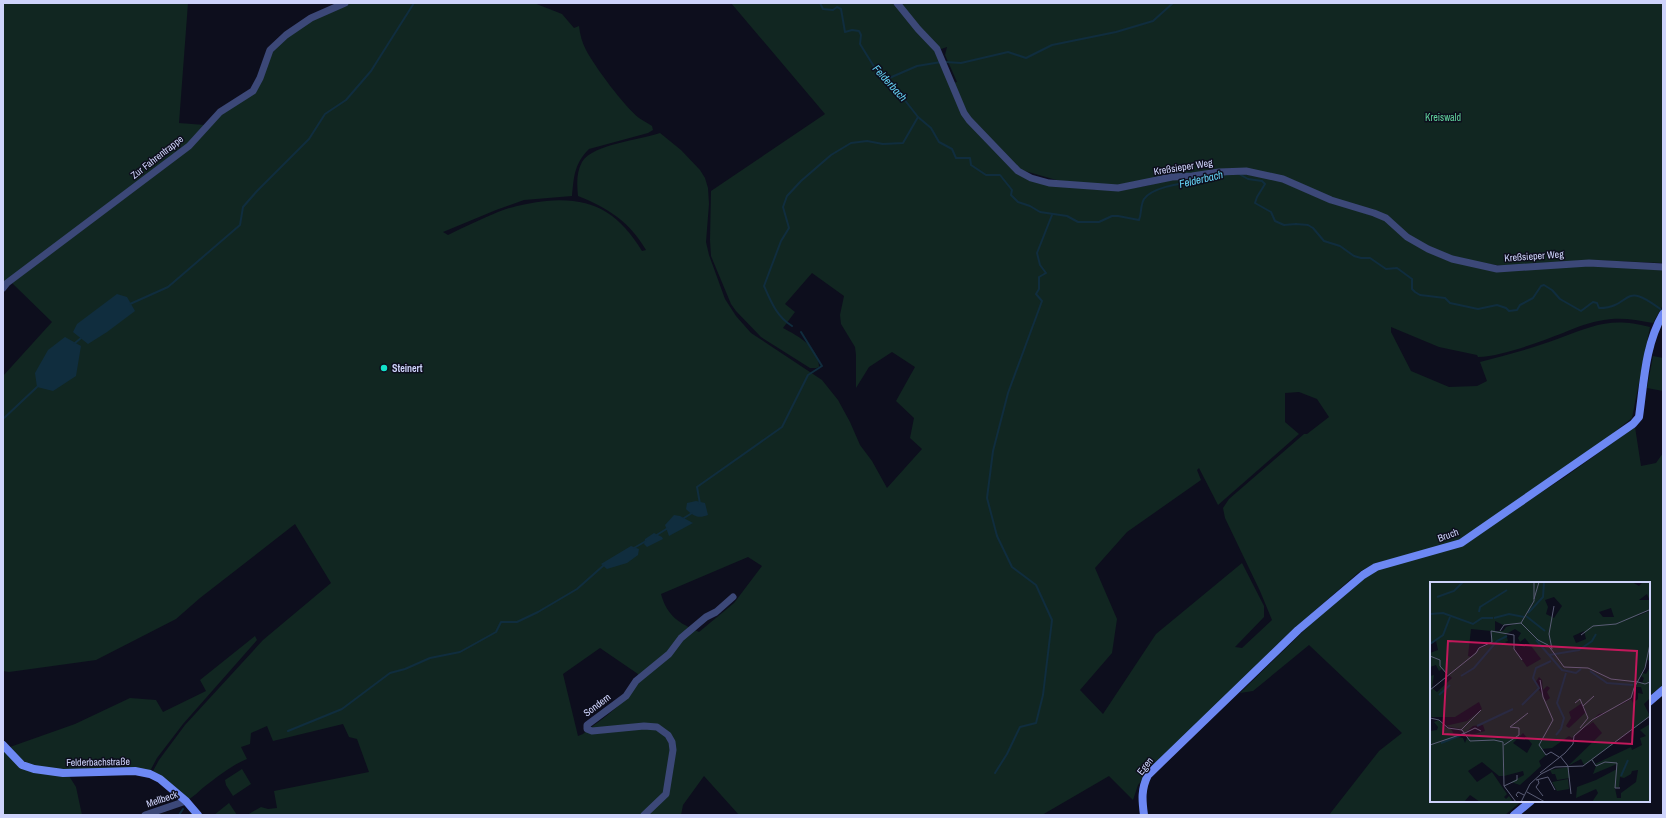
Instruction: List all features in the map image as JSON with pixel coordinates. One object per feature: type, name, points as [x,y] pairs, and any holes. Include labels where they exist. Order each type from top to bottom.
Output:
[{"type":"street","name":"Zur Fahrentrappe","points":[[3,288],[189,146],[220,112],[253,91],[260,78],[270,50],[286,36],[311,18],[345,3]]},
{"type":"street","name":"Kreßsieper Weg","points":[[897,3],[918,29],[937,49],[969,120],[1018,171],[1031,178],[1049,183],[1070,186],[1118,188],[1172,177],[1230,171],[1246,171],[1283,179],[1331,200],[1386,218],[1408,237],[1428,249],[1452,259],[1497,269],[1589,263],[1663,267]]},
{"type":"street","name":"Bruch","points":[[1186,739],[1298,630],[1362,575],[1376,567],[1461,543],[1633,424],[1639,417],[1649,346],[1656,325],[1663,314]]},
{"type":"street","name":"Sondern","points":[[644,815],[666,794],[673,750],[672,742],[668,735],[657,727],[644,726],[592,731],[587,729],[587,725],[626,696],[636,681],[669,654],[682,638],[706,617],[716,612],[733,597]]},
{"type":"street","points":[[1650,701],[1663,690]]},
{"type":"street","name":"Egen","points":[[1144,815],[1141,798],[1142,786],[1148,775],[1186,739]]},
{"type":"street","name":"Felderbachstraße","points":[[3,746],[22,764],[34,769],[63,773],[135,771],[150,774],[160,779],[188,803],[198,815]]},
{"type":"street","points":[[1514,815],[1529,802]]},
{"type":"street","name":"Mellbeck","points":[[145,815],[188,803]]},
{"type":"green space","points":[[3,3],[188,3],[179,123],[205,125],[187,145],[5,283],[3,281]]},
{"type":"green space","name":"Kreiswald","points":[[351,3],[534,3],[562,14],[574,28],[579,26],[581,38],[586,50],[603,76],[626,105],[639,118],[652,126],[653,130],[648,133],[589,149],[578,165],[574,177],[572,196],[524,200],[443,232],[448,235],[509,208],[546,201],[562,200],[590,205],[602,210],[623,226],[633,237],[642,251],[646,250],[633,231],[617,217],[578,196],[577,183],[582,162],[596,151],[618,143],[660,133],[681,150],[700,170],[705,178],[708,188],[709,204],[706,242],[709,255],[725,299],[736,316],[751,333],[822,380],[838,400],[860,445],[872,461],[887,488],[922,449],[910,438],[914,418],[896,401],[915,367],[892,352],[869,367],[856,388],[855,347],[841,324],[840,315],[844,296],[812,273],[785,304],[795,312],[783,328],[807,343],[812,348],[818,360],[819,367],[810,368],[761,337],[736,311],[731,304],[711,256],[711,191],[825,114],[731,3],[1663,3],[1663,263],[1590,260],[1502,266],[1453,258],[1427,248],[1404,233],[1383,214],[1332,198],[1285,178],[1251,170],[1235,168],[1171,176],[1118,187],[1074,185],[1014,168],[1013,170],[1036,182],[1097,190],[1120,190],[1146,186],[1171,179],[1188,178],[1219,172],[1235,171],[1249,173],[1296,185],[1330,201],[1384,220],[1411,242],[1443,259],[1496,270],[1594,264],[1663,270],[1663,305],[1653,323],[1622,319],[1599,321],[1521,348],[1499,354],[1478,357],[1477,355],[1439,347],[1391,327],[1391,332],[1411,371],[1449,387],[1477,386],[1487,381],[1480,362],[1540,345],[1583,329],[1614,323],[1636,324],[1650,327],[1632,418],[1592,450],[1455,543],[1376,563],[1359,572],[1288,634],[1159,760],[1138,785],[1133,800],[1109,776],[1042,815],[739,815],[704,776],[683,805],[681,815],[247,815],[261,807],[268,809],[277,808],[274,791],[369,772],[357,739],[349,737],[343,724],[273,741],[267,726],[251,733],[250,744],[241,747],[247,759],[236,764],[187,800],[153,771],[159,760],[185,725],[263,640],[331,583],[295,524],[200,598],[176,619],[96,660],[9,672],[3,671],[3,376],[52,322],[12,283],[193,145],[224,112],[253,93],[260,82],[271,54],[286,38],[326,12]],"holes":[[[920,33],[941,49],[947,47],[945,55],[957,82],[951,83],[936,50]],[[1299,392],[1317,399],[1329,417],[1307,434],[1304,434],[1229,499],[1223,508],[1225,518],[1260,591],[1272,620],[1242,648],[1235,647],[1264,617],[1264,606],[1242,563],[1156,634],[1103,714],[1080,690],[1112,653],[1117,619],[1095,568],[1127,532],[1201,480],[1197,470],[1199,468],[1218,505],[1299,434],[1285,422],[1285,393]],[[748,557],[762,566],[734,603],[699,632],[675,618],[667,608],[661,594]],[[600,648],[638,674],[635,684],[623,701],[608,715],[583,734],[578,736],[563,674]]]},
{"type":"green space","points":[[1653,356],[1663,358],[1663,391],[1647,388]]},
{"type":"green space","points":[[1635,427],[1641,466],[1656,463],[1663,453],[1663,685],[1650,695],[1650,582],[1430,582],[1430,802],[1521,802],[1505,815],[1329,815],[1379,751],[1402,733],[1309,645],[1253,691],[1240,693],[1317,618],[1373,571],[1457,547],[1565,477]]},
{"type":"green space","points":[[255,636],[257,640],[183,724],[157,758],[150,771],[73,771],[49,768],[26,764],[10,747],[75,724],[130,698],[156,700],[163,712],[206,691],[200,680]]},
{"type":"green space","points":[[3,750],[17,764],[69,776],[76,787],[82,815],[3,815]]},
{"type":"green space","points":[[242,769],[251,784],[233,796],[226,785],[225,780]]},
{"type":"green space","points":[[229,803],[237,815],[214,815]]},
{"type":"water","points":[[117,294],[127,297],[135,311],[88,344],[73,332],[77,324]]},
{"type":"water","points":[[65,337],[81,346],[76,376],[53,391],[37,387],[35,373],[48,350]]},
{"type":"water","points":[[696,501],[705,503],[708,515],[701,517],[696,516],[686,509],[687,503]]},
{"type":"water","points":[[674,515],[680,516],[693,523],[669,536],[665,525]]},
{"type":"water","points":[[654,533],[663,539],[647,547],[644,544],[645,539]]},
{"type":"water","points":[[631,546],[639,549],[638,555],[627,563],[607,569],[601,564]]},
{"type":"waterway","points":[[130,304],[168,287],[240,225],[243,207],[309,139],[325,114],[346,100],[371,71],[414,3]]},
{"type":"waterway","name":"Felderbach","points":[[820,3],[823,9],[833,10],[837,7],[841,9],[845,32],[852,30],[859,31],[861,35],[860,44],[878,73],[893,85],[918,117],[931,128],[939,142],[952,149],[956,158],[970,158],[971,165],[986,175],[1000,175],[1012,190],[1011,195],[1018,202],[1030,206],[1040,212],[1067,216],[1078,222],[1099,222],[1112,216],[1139,220],[1144,199],[1150,193],[1182,183],[1225,175]]},
{"type":"waterway","points":[[945,62],[961,63],[1008,52],[1026,58],[1052,45],[1116,32],[1153,21],[1173,3]]},
{"type":"waterway","points":[[887,79],[917,66],[941,62]]},
{"type":"waterway","points":[[792,326],[778,314],[764,286],[781,241],[789,228],[783,207],[787,196],[801,181],[831,155],[851,143],[867,141],[883,144],[903,143],[918,117]]},
{"type":"waterway","name":"Felderbach","points":[[1239,174],[1248,179],[1262,181],[1265,184],[1255,203],[1271,212],[1275,221],[1284,225],[1308,225],[1313,228],[1324,241],[1340,246],[1354,256],[1370,258],[1386,269],[1397,268],[1412,279],[1412,289],[1420,295],[1445,298],[1450,303],[1478,309],[1497,305],[1506,308],[1509,311],[1517,310],[1520,305],[1533,298],[1541,286],[1544,285],[1552,290],[1560,299],[1581,311],[1593,302],[1597,303],[1599,308],[1607,307],[1618,304],[1635,295],[1644,298],[1663,311]]},
{"type":"waterway","points":[[995,773],[1007,754],[1020,727],[1036,723],[1043,695],[1052,620],[1036,585],[1012,567],[997,536],[987,498],[993,451],[1008,393],[1042,301],[1036,294],[1039,289],[1039,277],[1046,273],[1040,265],[1037,253],[1052,215]]},
{"type":"waterway","points":[[700,504],[697,487],[782,427],[808,375],[822,366],[801,332]]},
{"type":"waterway","points":[[75,343],[81,338]]},
{"type":"waterway","points":[[3,419],[37,387]]},
{"type":"waterway","points":[[684,518],[692,513]]},
{"type":"waterway","points":[[655,536],[668,528]]},
{"type":"waterway","points":[[634,548],[646,541]]},
{"type":"waterway","points":[[288,731],[342,709],[390,673],[405,669],[430,658],[460,652],[496,632],[501,622],[517,622],[538,612],[577,589],[604,565]]},
{"type":"waterway","points":[[179,815],[183,809]]},
{"type":"place","name":"Steinert","points":[[384,368]]}]
